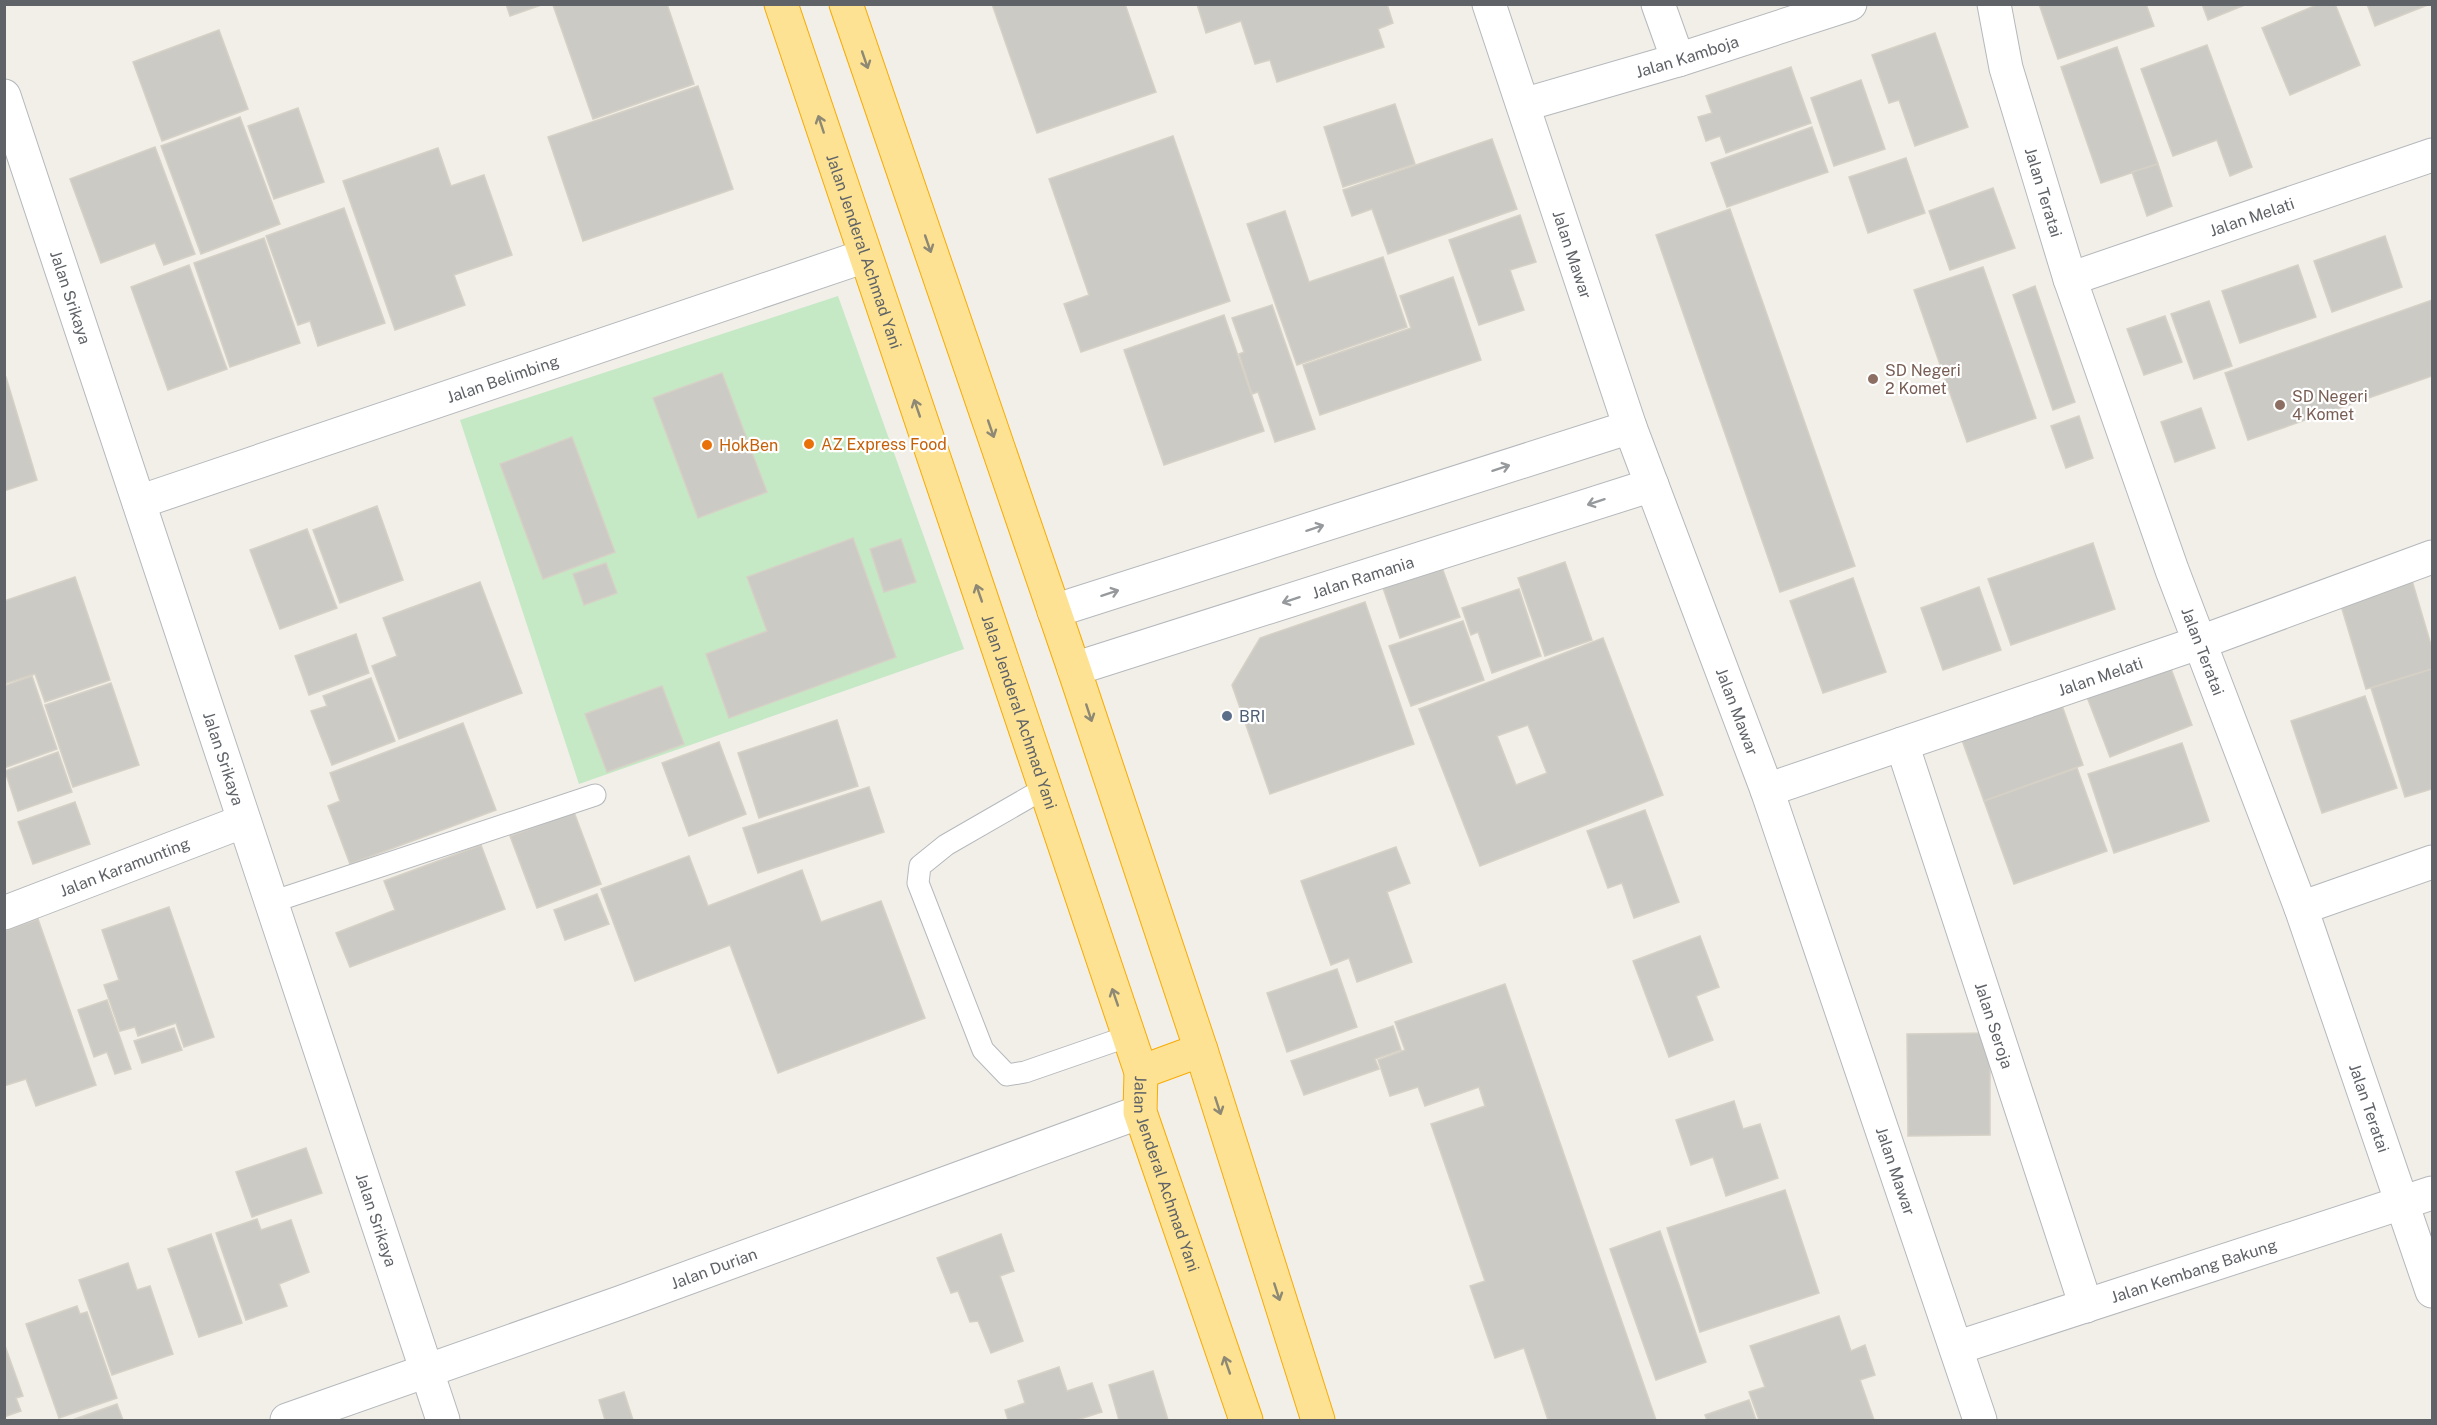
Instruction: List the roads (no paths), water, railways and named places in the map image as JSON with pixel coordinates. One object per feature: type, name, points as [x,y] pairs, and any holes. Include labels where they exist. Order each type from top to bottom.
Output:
[{"type":"highway","name":"Jalan Jenderal Achmad Yani","points":[[781,4],[1141,1072],[1140,1112],[1246,1420]]},
{"type":"highway","points":[[846,4],[1074,669],[1200,1050],[1318,1420]]},
{"type":"highway","points":[[1141,1072],[1200,1050]]},
{"type":"street","name":"Jalan Mawar","points":[[1489,4],[1630,427],[1767,790],[1980,1420]]},
{"type":"street","points":[[1658,4],[1678,60]]},
{"type":"street","name":"Jalan Kamboja","points":[[1522,105],[1678,60],[1850,4]]},
{"type":"street","name":"Jalan Teratai","points":[[1994,4],[2006,68],[2070,279],[2172,570],[2301,908],[2433,1291]]},
{"type":"street","name":"Jalan Srikaya","points":[[4,96],[443,1420]]},
{"type":"street","name":"Jalan Melati","points":[[2070,279],[2433,155]]},
{"type":"street","name":"Jalan Belimbing","points":[[139,502],[865,256]]},
{"type":"street","points":[[1054,611],[1630,427]]},
{"type":"street","name":"Jalan Ramania","points":[[1074,669],[1652,485]]},
{"type":"street","name":"Jalan Melati","points":[[1767,790],[2201,642],[2433,557]]},
{"type":"street","name":"Jalan Seroja","points":[[1902,744],[2086,1306]]},
{"type":"street","name":"Jalan Karamunting","points":[[4,913],[244,821]]},
{"type":"street","points":[[2301,908],[2433,862]]},
{"type":"street","name":"Jalan Durian","points":[[287,1420],[634,1298],[1140,1112]]},
{"type":"street","name":"Jalan Kembang Bakung","points":[[1956,1348],[2433,1193]]},
{"type":"lane","points":[[1045,788],[946,845],[920,866],[918,883],[983,1050],[1007,1075],[1024,1072],[1128,1036]]},
{"type":"lane","points":[[272,902],[595,795]]},
{"type":"place","name":"SD Negeri 2 Komet","points":[[1873,379]]},
{"type":"place","name":"SD Negeri 4 Komet","points":[[2280,405]]},
{"type":"place","name":"AZ Express Food","points":[[809,444]]},
{"type":"place","name":"HokBen","points":[[707,445]]},
{"type":"place","name":"BRI","points":[[1227,716]]}]
